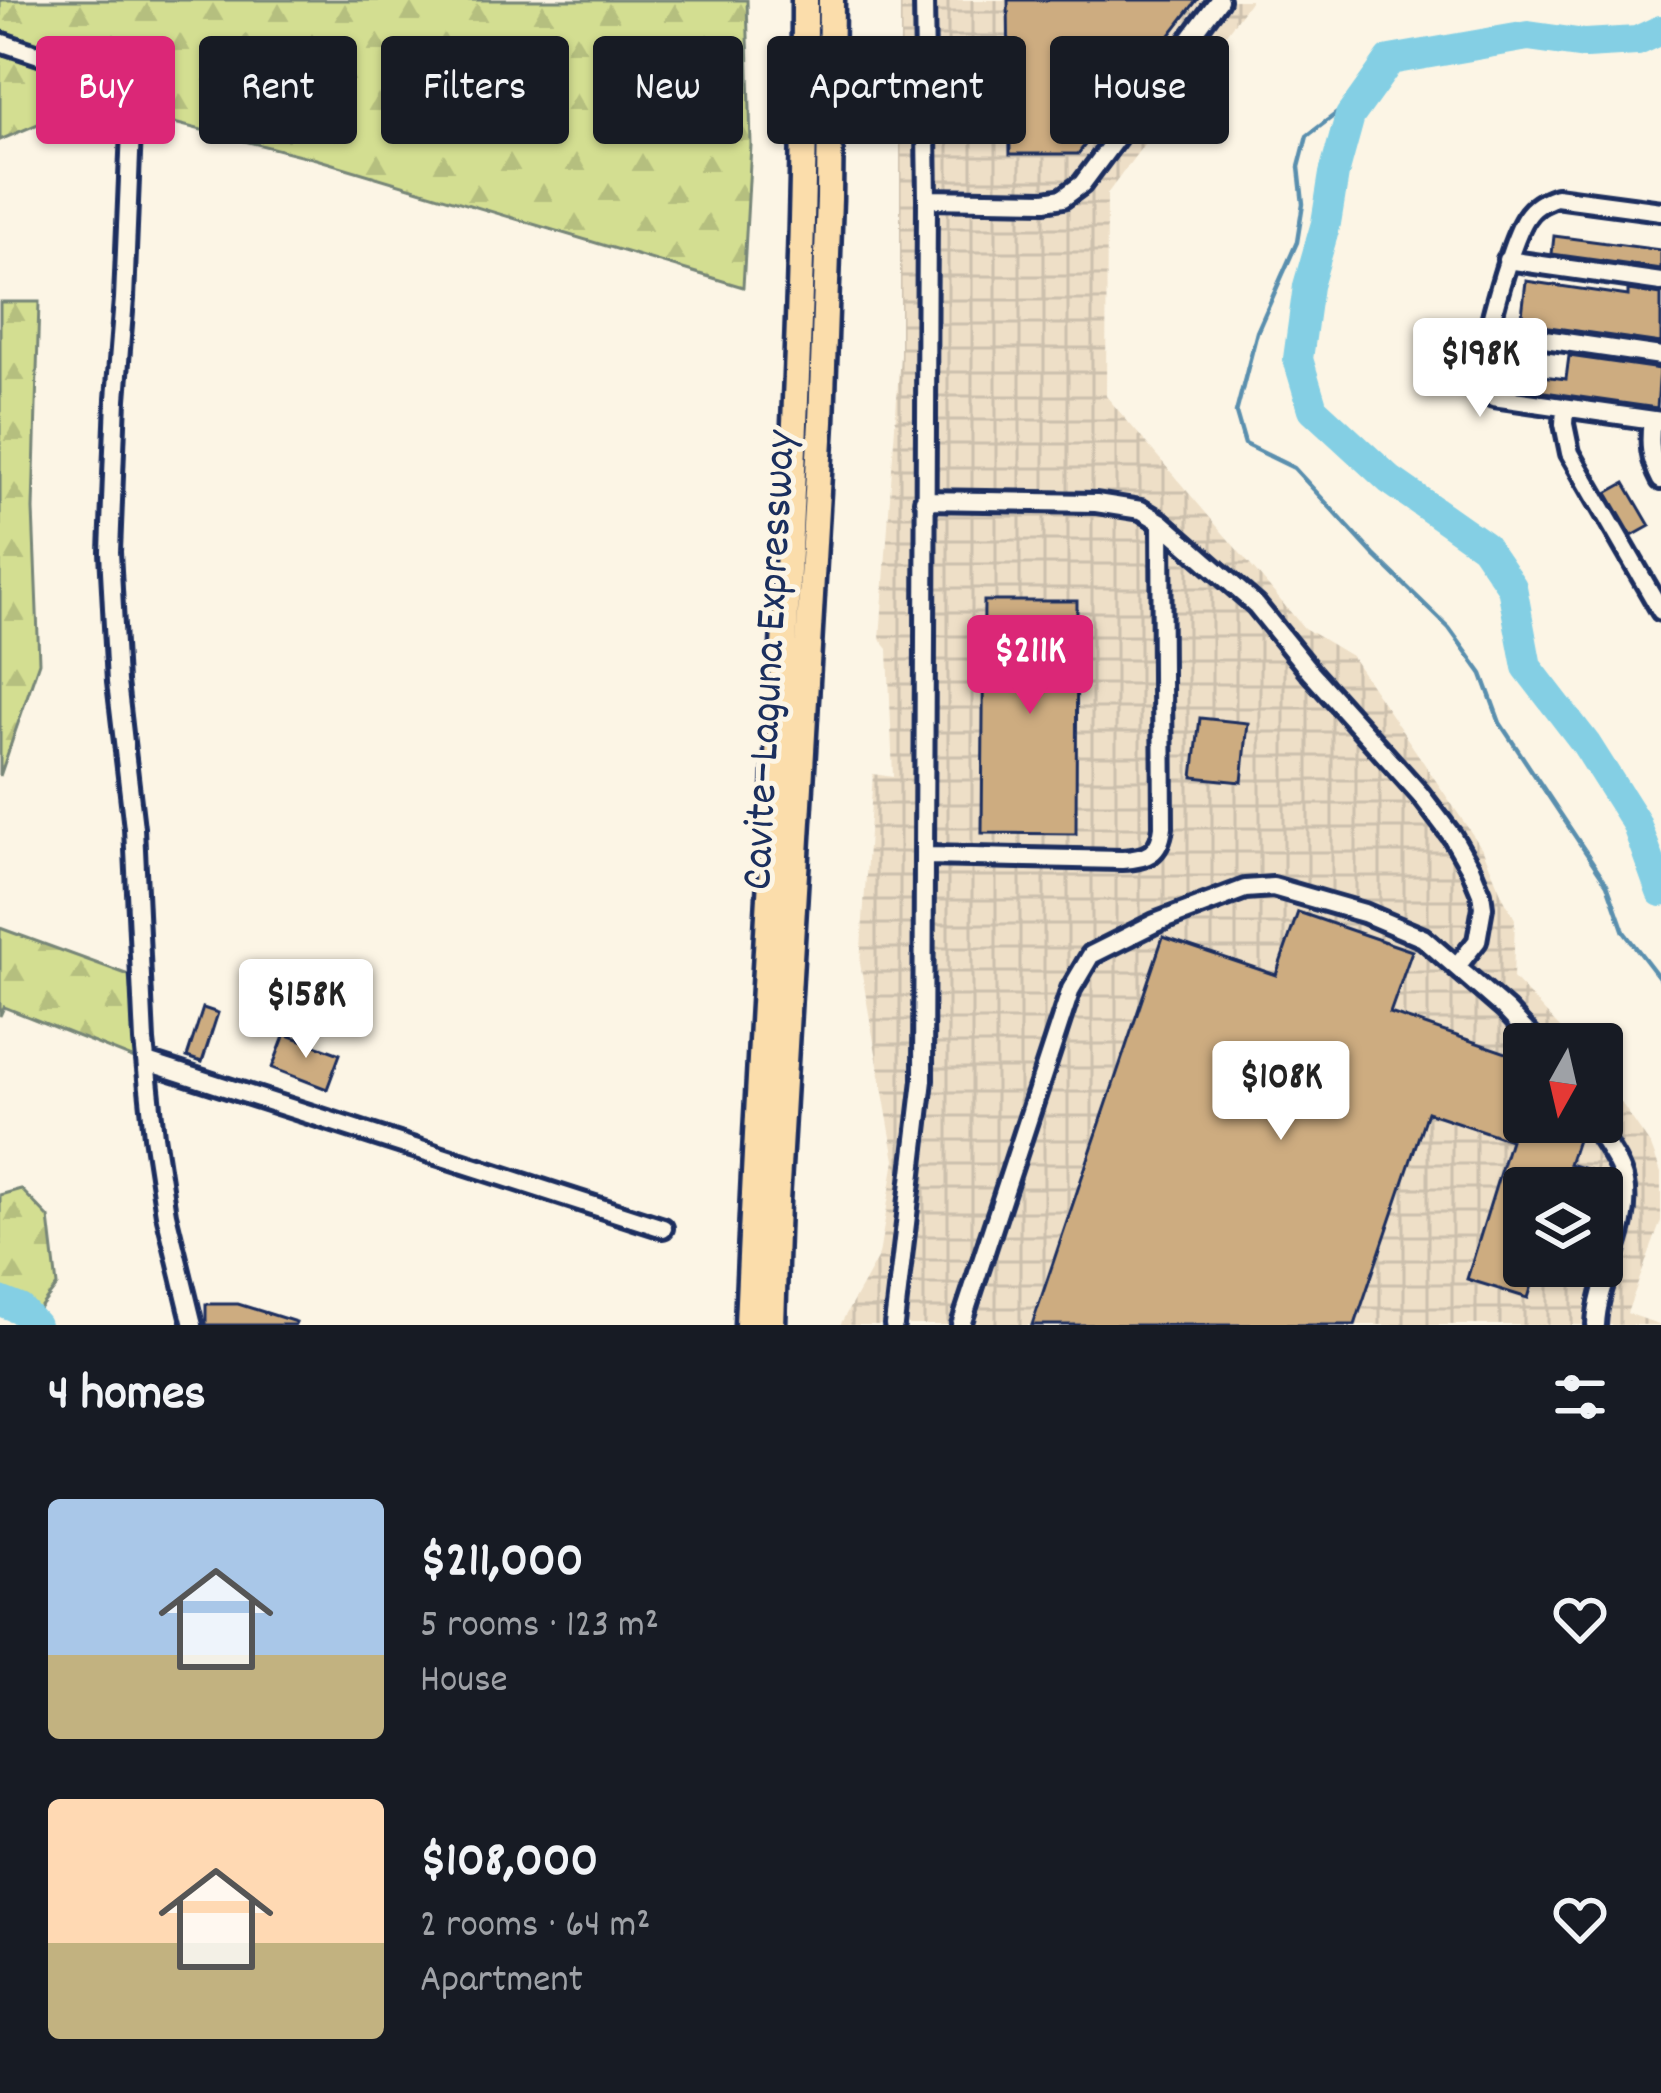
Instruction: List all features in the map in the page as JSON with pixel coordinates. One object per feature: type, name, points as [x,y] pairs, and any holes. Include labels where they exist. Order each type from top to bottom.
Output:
[{"type":"highway","name":"Cavite–Laguna Expressway","points":[[748,1325],[797,400],[805,198],[805,0]]},
{"type":"highway","name":"Cavite–Laguna Expressway","points":[[772,1325],[826,300],[831,0]]},
{"type":"street","points":[[895,1325],[923,1080],[925,0]]},
{"type":"street","points":[[927,199],[1063,198],[1082,184],[1219,0]]},
{"type":"street","points":[[0,42],[117,81],[132,106],[110,552],[117,682],[134,828],[147,1062],[166,1214],[193,1325]]},
{"type":"street","points":[[1661,211],[1556,197],[1540,202],[1522,224],[1507,260],[1481,379],[1484,390],[1493,397],[1657,421],[1650,448],[1661,480]]},
{"type":"street","points":[[1507,260],[1661,282]]},
{"type":"street","points":[[1489,331],[1661,356]]},
{"type":"street","points":[[1565,408],[1570,453],[1661,610]]},
{"type":"street","points":[[924,500],[1096,503],[1141,510],[1161,522],[1256,605],[1452,836],[1471,869],[1483,907],[1477,941],[1458,965]]},
{"type":"street","points":[[926,856],[1137,860],[1155,852],[1163,826],[1161,522]]},
{"type":"street","points":[[961,1325],[1071,988],[1091,955],[1155,922],[1245,889],[1273,887],[1364,913],[1423,938],[1517,1023]]},
{"type":"street","points":[[147,1062],[663,1228]]},
{"type":"street","points":[[1596,1325],[1597,1302],[1625,1214],[1624,1179],[1604,1143]]},
{"type":"shaded area","points":[[900,0],[1251,0],[1224,36],[1050,36],[1050,144],[1144,144],[1107,194],[1106,396],[1304,628],[1351,656],[1483,850],[1515,919],[1513,978],[1555,1023],[1503,1023],[1503,1143],[1623,1143],[1623,1105],[1651,1146],[1661,1173],[1661,1221],[1627,1313],[1661,1325],[840,1325],[879,1255],[895,1160],[860,963],[873,774],[893,777],[888,649],[880,639],[900,355],[900,144],[1026,144],[1026,36],[900,36]]},
{"type":"green space","points":[[0,0],[747,0],[751,145],[743,287],[257,144],[357,144],[357,36],[199,36],[199,129],[175,123],[175,36],[36,36],[36,125],[0,140]]},
{"type":"green space","points":[[0,302],[39,302],[33,509],[39,662],[0,776]]},
{"type":"green space","points":[[0,928],[129,975],[137,1060],[4,1007],[0,1016]]},
{"type":"green space","points":[[21,1189],[49,1218],[57,1286],[38,1310],[0,1289],[0,1195]]},
{"type":"building","points":[[1008,0],[1197,0],[1169,36],[1050,36],[1050,144],[1086,144],[1078,154],[1010,154],[1010,144],[1026,144],[1026,36],[1008,36]]},
{"type":"building","points":[[1554,236],[1661,250],[1661,269],[1552,254]]},
{"type":"building","points":[[1526,281],[1628,296],[1628,290],[1661,295],[1661,343],[1521,323]]},
{"type":"building","points":[[1569,356],[1660,369],[1657,408],[1510,387],[1512,372],[1566,379]]},
{"type":"building","points":[[1625,483],[1650,526],[1632,536],[1607,493]]},
{"type":"building","points":[[984,601],[1077,601],[1076,834],[982,833]]},
{"type":"building","points":[[1200,718],[1248,723],[1242,782],[1193,777]]},
{"type":"building","points":[[1298,912],[1412,951],[1390,1013],[1503,1052],[1503,1138],[1427,1112],[1355,1325],[1032,1325],[1163,937],[1276,975]]},
{"type":"building","points":[[203,1008],[218,1013],[202,1062],[187,1057]]},
{"type":"building","points":[[285,1034],[340,1054],[327,1089],[272,1068]]},
{"type":"building","points":[[1509,1143],[1576,1143],[1569,1164],[1579,1167],[1503,1167],[1503,1287],[1531,1287],[1528,1298],[1467,1279]]},
{"type":"building","points":[[206,1304],[238,1304],[296,1322],[206,1325]]},
{"type":"waterway","points":[[1661,30],[1637,41],[1585,44],[1528,36],[1390,60],[1350,116],[1308,286],[1298,359],[1313,409],[1390,480],[1484,546],[1512,587],[1527,667],[1586,744],[1636,823],[1661,892]]},
{"type":"waterway","points":[[1370,88],[1307,136],[1299,167],[1303,204],[1297,242],[1257,332],[1236,413],[1245,444],[1294,468],[1449,628],[1482,674],[1500,723],[1607,884],[1624,932],[1661,980]]},
{"type":"waterway","points":[[0,1301],[20,1309],[35,1325]]}]
